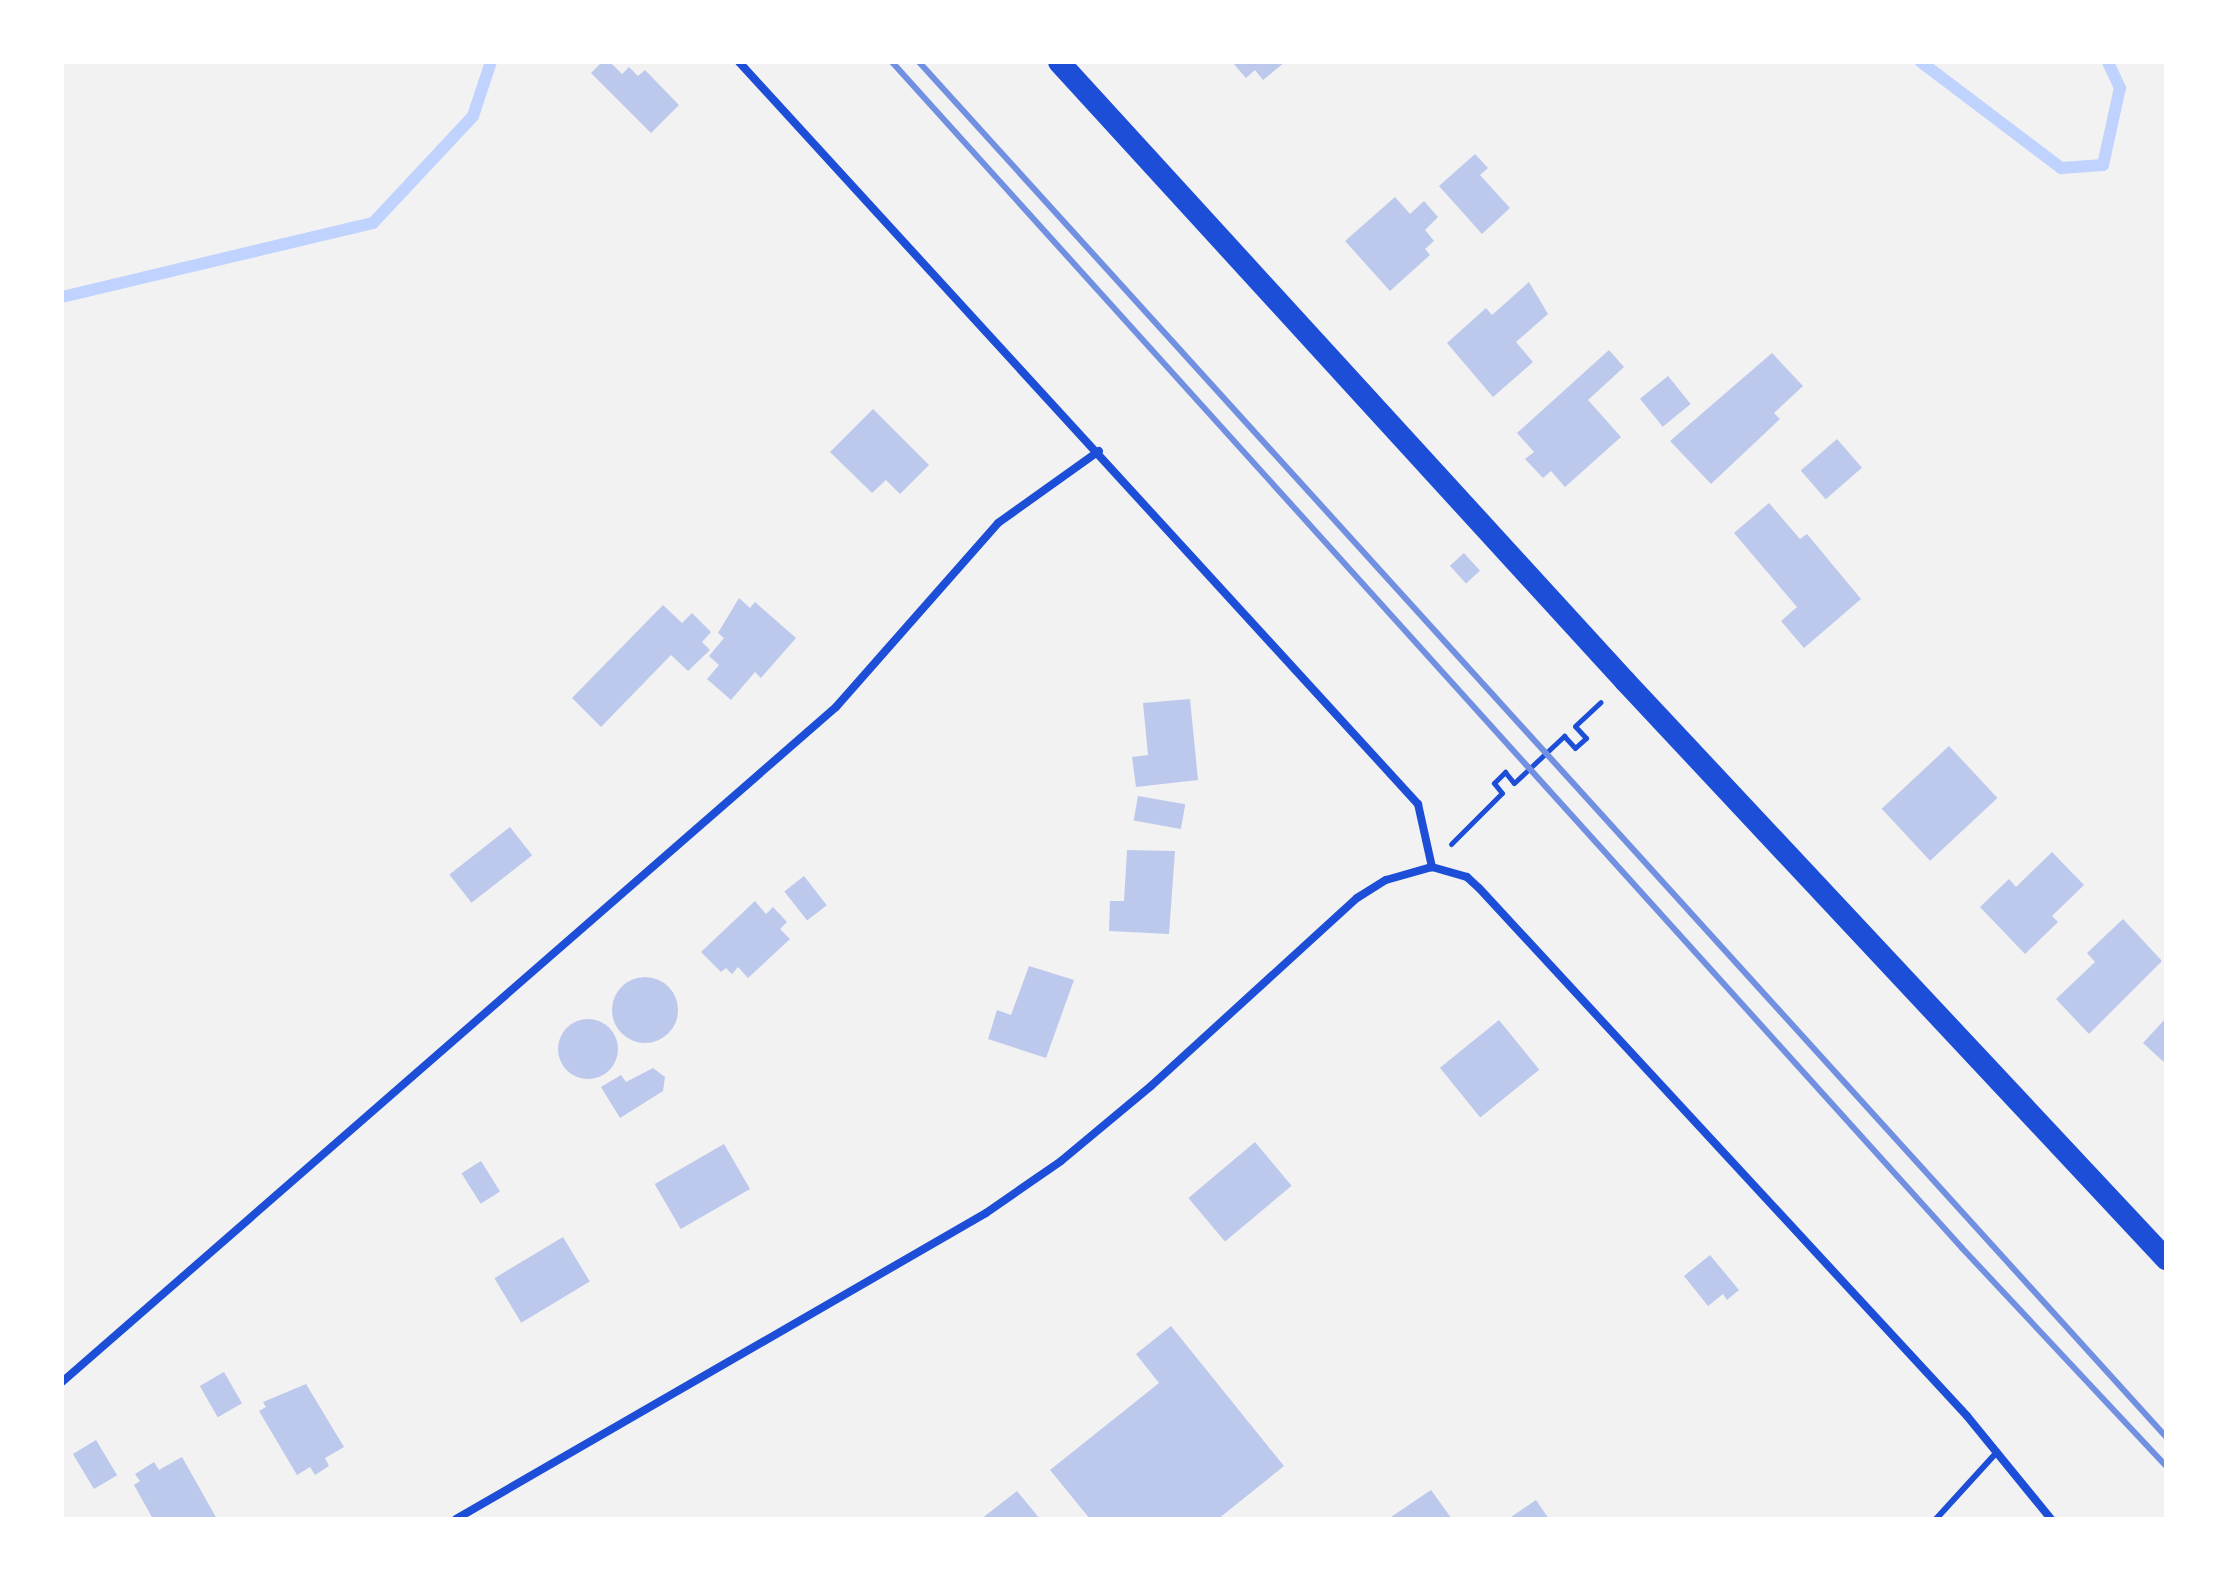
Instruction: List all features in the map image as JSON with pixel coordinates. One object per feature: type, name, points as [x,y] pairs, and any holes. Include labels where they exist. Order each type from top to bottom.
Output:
[{"type":"highway","points":[[1059,62],[1625,681],[2166,1259]]},
{"type":"street","points":[[739,62],[1099,451],[1418,804],[1432,867]]},
{"type":"street","points":[[62,1382],[836,707],[998,523],[1099,451]]},
{"type":"street","points":[[456,1519],[986,1213],[1061,1161],[1151,1086],[1357,898],[1386,880],[1432,867],[1467,877],[1479,888],[1997,1452],[2051,1519]]},
{"type":"lane","points":[[1936,1519],[1997,1452]]},
{"type":"path","points":[[1432,867],[1502,793],[1494,783],[1505,772],[1514,783],[1564,736],[1575,748],[1586,738],[1575,726],[1601,702]]},
{"type":"building","points":[[602,62],[610,62],[622,74],[629,67],[638,76],[645,70],[679,105],[651,133],[591,73]]},
{"type":"building","points":[[1232,62],[1285,62],[1263,80],[1255,70],[1246,78]]},
{"type":"building","points":[[1475,154],[1488,168],[1480,175],[1510,208],[1482,234],[1439,186]]},
{"type":"building","points":[[1395,197],[1410,214],[1424,201],[1438,217],[1425,230],[1434,241],[1425,249],[1430,255],[1390,291],[1345,241]]},
{"type":"building","points":[[1529,282],[1548,314],[1516,342],[1533,362],[1493,397],[1447,343],[1486,308],[1492,315]]},
{"type":"building","points":[[1609,350],[1624,367],[1588,400],[1621,437],[1565,487],[1551,471],[1543,478],[1525,459],[1534,452],[1517,433]]},
{"type":"building","points":[[1772,353],[1803,386],[1774,413],[1780,419],[1711,484],[1670,441]]},
{"type":"building","points":[[1668,376],[1691,404],[1663,427],[1640,399]]},
{"type":"building","points":[[873,409],[929,465],[900,494],[886,480],[872,493],[830,452]]},
{"type":"building","points":[[1837,439],[1862,468],[1826,499],[1801,470]]},
{"type":"building","points":[[1769,503],[1800,539],[1807,534],[1861,599],[1804,648],[1781,621],[1797,607],[1734,533]]},
{"type":"building","points":[[1464,553],[1480,571],[1466,584],[1450,566]]},
{"type":"building","points":[[739,598],[750,608],[755,602],[796,638],[761,678],[755,672],[731,700],[707,679],[719,665],[709,656],[724,638],[718,633]]},
{"type":"building","points":[[663,605],[682,623],[692,613],[711,632],[702,642],[710,650],[688,671],[671,655],[601,727],[572,698]]},
{"type":"building","points":[[1190,699],[1198,780],[1136,787],[1132,757],[1148,755],[1143,703]]},
{"type":"building","points":[[1949,746],[1997,798],[1930,861],[1882,809]]},
{"type":"building","points":[[1138,796],[1185,804],[1181,829],[1134,821]]},
{"type":"building","points":[[510,827],[532,855],[471,903],[449,874]]},
{"type":"building","points":[[1127,850],[1175,851],[1169,934],[1109,931],[1110,901],[1124,901]]},
{"type":"building","points":[[2052,852],[2084,885],[2052,916],[2058,922],[2025,954],[1980,907],[2009,879],[2016,887]]},
{"type":"building","points":[[804,876],[827,905],[807,921],[784,891]]},
{"type":"building","points":[[755,901],[766,914],[773,907],[787,922],[780,929],[790,939],[748,978],[738,967],[732,974],[726,968],[721,972],[701,952]]},
{"type":"building","points":[[2123,919],[2162,961],[2089,1034],[2056,999],[2095,962],[2087,953]]},
{"type":"building","points":[[1029,966],[1074,980],[1046,1058],[988,1039],[997,1010],[1011,1015]]},
{"type":"building","points":[[645,977],[668,987],[678,1010],[668,1033],[645,1043],[622,1033],[612,1010],[622,987]]},
{"type":"building","points":[[2166,1018],[2166,1064],[2143,1043]]},
{"type":"building","points":[[588,1019],[599,1021],[609,1028],[616,1038],[616,1060],[609,1070],[599,1077],[588,1079],[577,1077],[567,1070],[560,1060],[558,1049],[560,1038],[567,1028],[577,1021]]},
{"type":"building","points":[[1499,1020],[1539,1070],[1480,1118],[1440,1068]]},
{"type":"building","points":[[653,1068],[665,1077],[663,1091],[620,1118],[601,1087],[621,1075],[626,1082]]},
{"type":"building","points":[[1255,1142],[1292,1186],[1225,1242],[1188,1198]]},
{"type":"building","points":[[724,1144],[750,1189],[681,1229],[655,1184]]},
{"type":"building","points":[[481,1161],[500,1192],[481,1204],[461,1173]]},
{"type":"building","points":[[563,1237],[590,1282],[521,1323],[494,1278]]},
{"type":"building","points":[[1710,1255],[1739,1290],[1727,1300],[1723,1294],[1708,1306],[1684,1276]]},
{"type":"building","points":[[1171,1326],[1284,1466],[1218,1519],[1090,1519],[1050,1470],[1159,1383],[1136,1354]]},
{"type":"building","points":[[224,1372],[242,1403],[218,1417],[200,1386]]},
{"type":"building","points":[[306,1384],[344,1447],[325,1458],[329,1466],[315,1475],[310,1467],[297,1475],[259,1411],[266,1407],[263,1402]]},
{"type":"building","points":[[96,1440],[117,1475],[94,1489],[73,1454]]},
{"type":"building","points":[[182,1457],[217,1519],[153,1519],[134,1485],[140,1481],[135,1474],[154,1462],[159,1470]]},
{"type":"building","points":[[1431,1490],[1452,1519],[1388,1519]]},
{"type":"building","points":[[1017,1491],[1040,1519],[981,1519]]},
{"type":"building","points":[[1536,1500],[1549,1519],[1508,1519]]},
{"type":"waterway","points":[[62,297],[373,223],[473,116],[491,62]]},
{"type":"waterway","points":[[1921,62],[2061,168],[2103,165],[2120,88],[2108,62]]},
{"type":"railway","points":[[892,62],[1962,1248],[2166,1466]]},
{"type":"railway","points":[[919,62],[2166,1437]]}]
